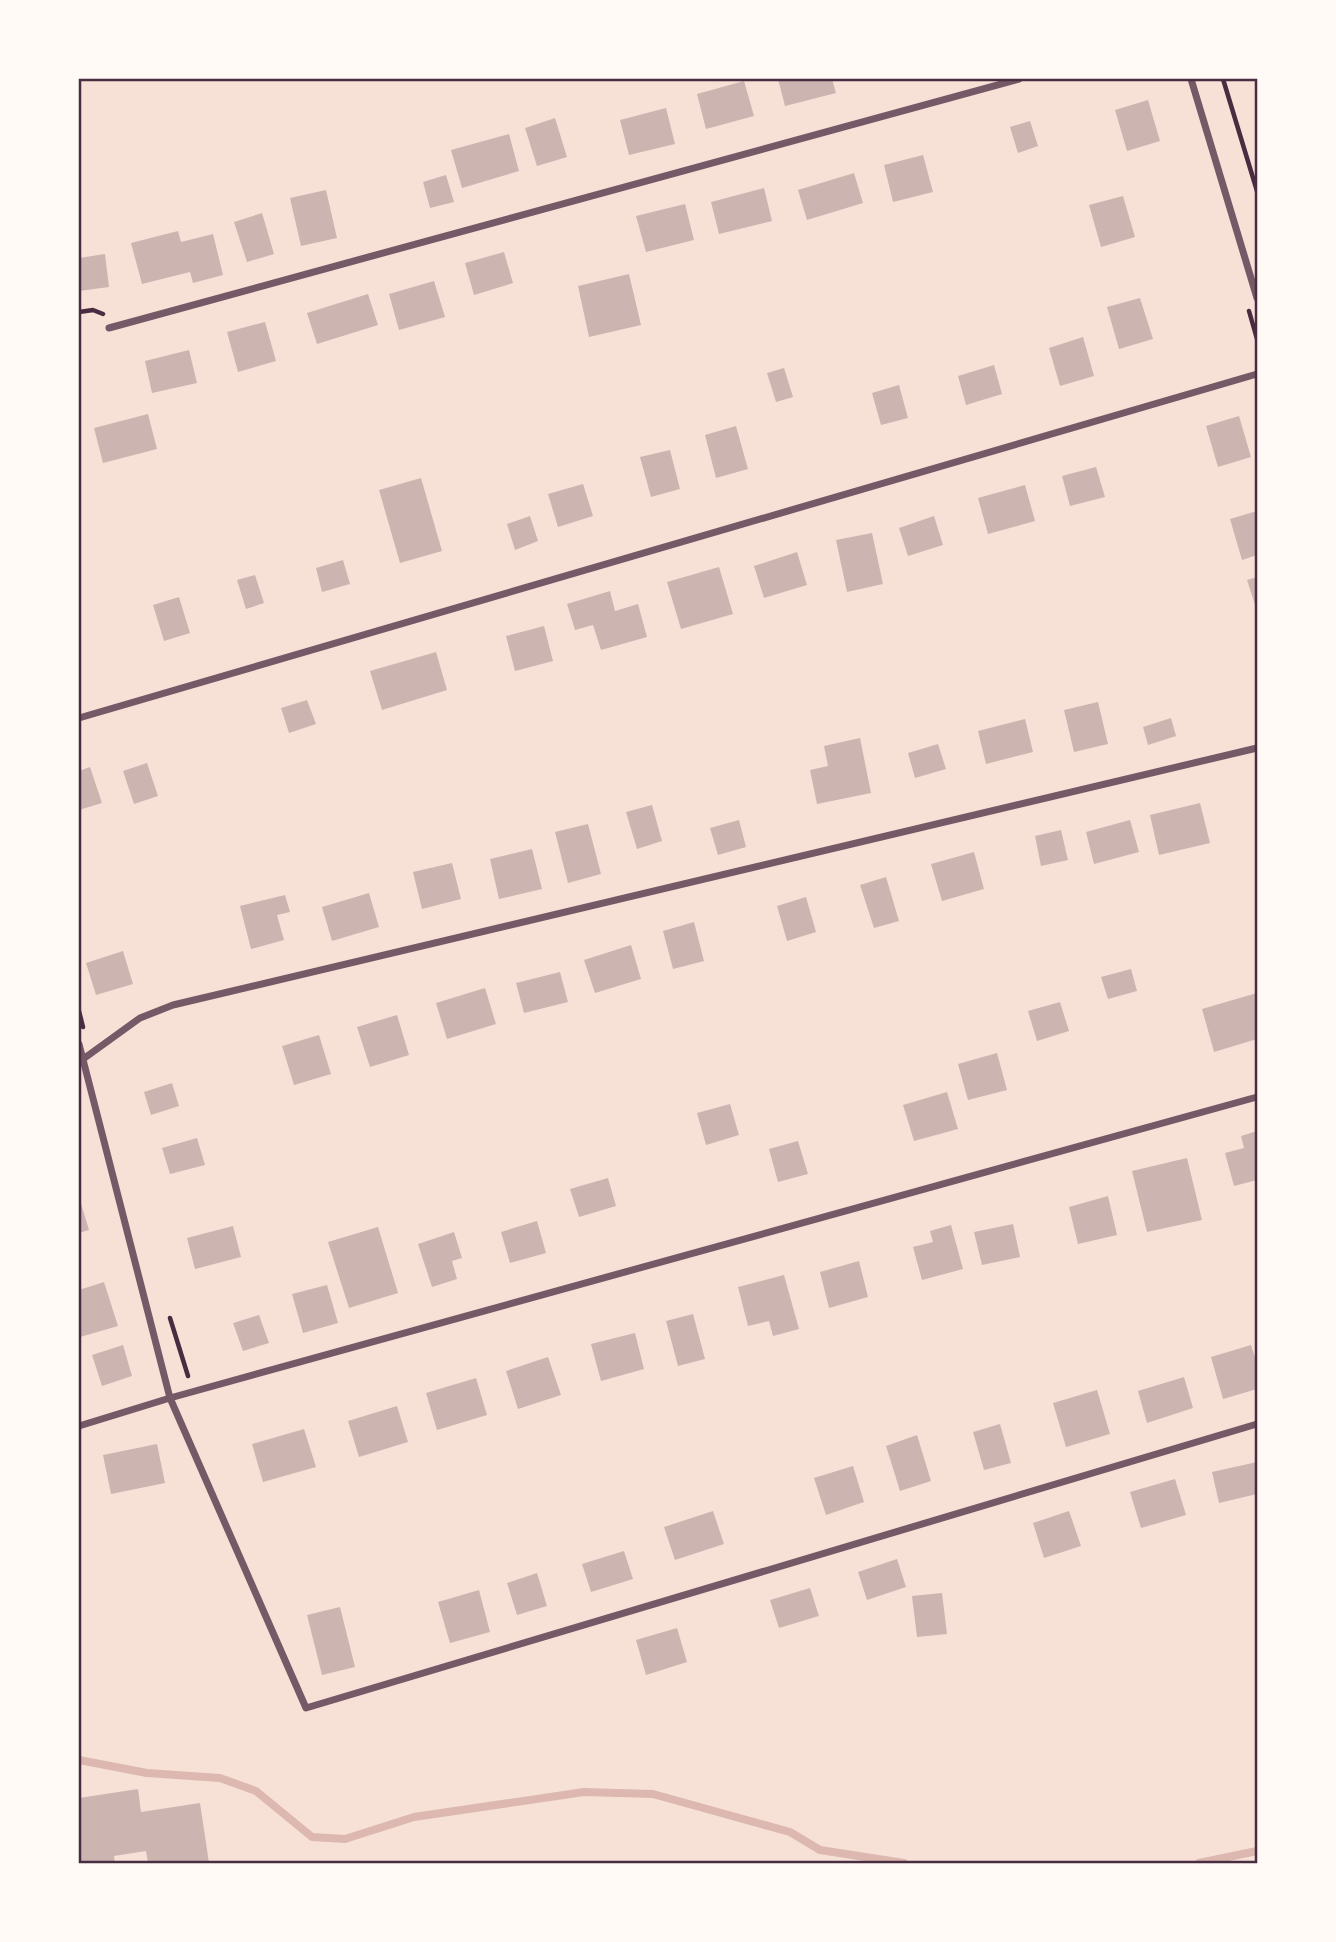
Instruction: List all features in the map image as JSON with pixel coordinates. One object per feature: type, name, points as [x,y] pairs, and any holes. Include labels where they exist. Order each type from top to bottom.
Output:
[{"type":"street","points":[[109,328],[1019,79]]},
{"type":"street","points":[[1191,79],[1257,298]]},
{"type":"street","points":[[79,718],[1257,374]]},
{"type":"street","points":[[81,1061],[140,1018],[173,1005],[1257,748]]},
{"type":"street","points":[[79,1044],[81,1061],[170,1398],[306,1708],[1257,1424]]},
{"type":"street","points":[[79,1426],[170,1398],[1257,1097]]},
{"type":"path","points":[[1223,79],[1257,191]]},
{"type":"path","points":[[79,1012],[91,1055]]},
{"type":"path","points":[[167,1308],[192,1392]]},
{"type":"building","points":[[778,79],[832,79],[836,93],[785,106]]},
{"type":"building","points":[[744,81],[754,116],[706,129],[697,94]]},
{"type":"building","points":[[1148,100],[1160,141],[1127,151],[1115,110]]},
{"type":"building","points":[[666,108],[675,144],[629,155],[620,120]]},
{"type":"building","points":[[555,118],[567,157],[537,166],[525,128]]},
{"type":"building","points":[[1030,121],[1038,146],[1018,153],[1010,127]]},
{"type":"building","points":[[509,134],[519,171],[462,188],[451,150]]},
{"type":"building","points":[[923,155],[933,192],[893,202],[884,165]]},
{"type":"building","points":[[854,173],[863,203],[807,220],[798,190]]},
{"type":"building","points":[[446,175],[454,202],[430,208],[423,182]]},
{"type":"building","points":[[764,188],[772,221],[719,234],[711,202]]},
{"type":"building","points":[[326,190],[337,238],[301,246],[290,198]]},
{"type":"building","points":[[1123,196],[1135,237],[1101,247],[1089,205]]},
{"type":"building","points":[[685,204],[694,240],[646,252],[636,216]]},
{"type":"building","points":[[262,213],[274,254],[247,262],[234,222]]},
{"type":"building","points":[[178,231],[181,242],[213,234],[223,275],[193,283],[190,272],[142,284],[131,243]]},
{"type":"building","points":[[504,252],[513,283],[474,295],[465,263]]},
{"type":"building","points":[[105,254],[109,287],[79,291],[79,258]]},
{"type":"building","points":[[629,274],[641,325],[589,337],[578,286]]},
{"type":"building","points":[[434,281],[445,317],[399,330],[389,294]]},
{"type":"building","points":[[368,294],[378,325],[317,344],[307,313]]},
{"type":"building","points":[[1140,298],[1153,339],[1119,349],[1107,307]]},
{"type":"building","points":[[265,322],[276,361],[238,372],[227,332]]},
{"type":"building","points":[[1083,337],[1094,376],[1060,386],[1049,348]]},
{"type":"building","points":[[189,350],[197,383],[152,393],[145,361]]},
{"type":"building","points":[[994,365],[1002,394],[966,405],[958,376]]},
{"type":"building","points":[[784,368],[793,397],[776,402],[767,373]]},
{"type":"building","points":[[899,385],[908,418],[881,425],[872,393]]},
{"type":"building","points":[[148,414],[157,449],[103,463],[94,428]]},
{"type":"building","points":[[1239,416],[1251,457],[1218,467],[1206,426]]},
{"type":"building","points":[[736,426],[748,469],[716,478],[705,435]]},
{"type":"building","points":[[670,450],[680,489],[651,497],[640,457]]},
{"type":"building","points":[[1096,467],[1105,497],[1070,506],[1062,476]]},
{"type":"building","points":[[421,478],[442,551],[400,563],[379,490]]},
{"type":"building","points":[[583,484],[593,516],[558,527],[548,494]]},
{"type":"building","points":[[1025,485],[1035,521],[988,534],[978,498]]},
{"type":"building","points":[[1257,511],[1257,555],[1242,560],[1230,519]]},
{"type":"building","points":[[530,516],[538,541],[515,550],[507,524]]},
{"type":"building","points":[[934,516],[943,545],[908,556],[899,528]]},
{"type":"building","points":[[872,533],[883,584],[847,592],[836,540]]},
{"type":"building","points":[[797,552],[807,585],[764,598],[754,566]]},
{"type":"building","points":[[343,560],[350,584],[322,592],[316,568]]},
{"type":"building","points":[[719,567],[733,614],[681,629],[667,582]]},
{"type":"building","points":[[255,575],[264,603],[246,609],[237,580]]},
{"type":"building","points":[[1257,577],[1257,611],[1247,580]]},
{"type":"building","points":[[610,591],[615,611],[638,604],[647,637],[601,650],[593,625],[575,630],[567,604]]},
{"type":"building","points":[[179,597],[190,633],[164,641],[153,605]]},
{"type":"building","points":[[544,626],[553,661],[515,671],[506,636]]},
{"type":"building","points":[[436,652],[447,690],[382,710],[370,671]]},
{"type":"building","points":[[307,700],[316,724],[289,733],[281,708]]},
{"type":"building","points":[[1098,702],[1108,744],[1074,752],[1064,710]]},
{"type":"building","points":[[1171,718],[1176,736],[1148,745],[1143,727]]},
{"type":"building","points":[[1025,719],[1033,752],[986,764],[978,731]]},
{"type":"building","points":[[860,738],[871,793],[817,804],[810,770],[828,766],[824,746]]},
{"type":"building","points":[[938,744],[946,769],[915,778],[908,753]]},
{"type":"building","points":[[147,763],[158,796],[134,804],[123,771]]},
{"type":"building","points":[[90,767],[102,803],[79,810],[79,771]]},
{"type":"building","points":[[1200,803],[1210,843],[1159,855],[1150,815]]},
{"type":"building","points":[[652,805],[662,841],[637,849],[626,812]]},
{"type":"building","points":[[739,820],[746,847],[718,855],[710,828]]},
{"type":"building","points":[[1130,820],[1139,852],[1094,864],[1086,832]]},
{"type":"building","points":[[588,824],[601,874],[568,883],[555,832]]},
{"type":"building","points":[[1061,830],[1068,860],[1041,866],[1035,836]]},
{"type":"building","points":[[532,849],[542,889],[499,899],[490,859]]},
{"type":"building","points":[[974,852],[984,889],[942,901],[931,864]]},
{"type":"building","points":[[452,863],[461,899],[422,909],[413,872]]},
{"type":"building","points":[[886,877],[899,921],[874,928],[860,885]]},
{"type":"building","points":[[369,893],[379,927],[332,941],[322,907]]},
{"type":"building","points":[[285,895],[290,912],[277,915],[284,940],[251,949],[240,906]]},
{"type":"building","points":[[806,897],[816,932],[787,941],[777,906]]},
{"type":"building","points":[[694,922],[704,961],[673,969],[663,931]]},
{"type":"building","points":[[631,945],[641,979],[595,993],[584,960]]},
{"type":"building","points":[[123,951],[133,984],[96,995],[86,963]]},
{"type":"building","points":[[1131,969],[1137,991],[1108,999],[1101,977]]},
{"type":"building","points":[[560,972],[568,1002],[524,1013],[516,983]]},
{"type":"building","points":[[485,988],[496,1024],[447,1039],[436,1003]]},
{"type":"building","points":[[1257,993],[1257,1039],[1214,1052],[1202,1009]]},
{"type":"building","points":[[1060,1002],[1069,1031],[1037,1041],[1028,1011]]},
{"type":"building","points":[[397,1015],[409,1055],[370,1067],[357,1027]]},
{"type":"building","points":[[319,1035],[331,1074],[294,1085],[282,1046]]},
{"type":"building","points":[[997,1053],[1007,1090],[968,1100],[958,1064]]},
{"type":"building","points":[[172,1083],[179,1106],[151,1115],[144,1092]]},
{"type":"building","points":[[947,1092],[958,1129],[914,1141],[903,1105]]},
{"type":"building","points":[[730,1104],[739,1135],[706,1145],[697,1113]]},
{"type":"building","points":[[1257,1131],[1257,1180],[1234,1186],[1225,1153],[1244,1148],[1241,1136]]},
{"type":"building","points":[[197,1138],[205,1165],[170,1174],[162,1148]]},
{"type":"building","points":[[798,1141],[808,1174],[778,1182],[769,1149]]},
{"type":"building","points":[[1187,1158],[1202,1220],[1147,1232],[1132,1171]]},
{"type":"building","points":[[608,1178],[616,1206],[579,1217],[570,1189]]},
{"type":"building","points":[[1108,1196],[1117,1235],[1078,1244],[1069,1207]]},
{"type":"building","points":[[79,1197],[89,1230],[79,1233]]},
{"type":"building","points":[[537,1221],[546,1253],[510,1263],[501,1232]]},
{"type":"building","points":[[1013,1224],[1020,1257],[982,1265],[974,1232]]},
{"type":"building","points":[[951,1225],[963,1269],[922,1280],[913,1247],[933,1242],[930,1231]]},
{"type":"building","points":[[233,1226],[241,1257],[195,1269],[187,1238]]},
{"type":"building","points":[[378,1227],[398,1293],[349,1308],[328,1242]]},
{"type":"building","points":[[454,1232],[462,1258],[452,1261],[457,1279],[432,1287],[418,1244]]},
{"type":"building","points":[[859,1261],[868,1297],[829,1308],[820,1272]]},
{"type":"building","points":[[784,1275],[799,1329],[773,1336],[769,1321],[748,1326],[738,1287]]},
{"type":"building","points":[[104,1282],[118,1326],[80,1337],[79,1290]]},
{"type":"building","points":[[327,1285],[338,1323],[303,1333],[292,1294]]},
{"type":"building","points":[[693,1314],[705,1359],[678,1366],[666,1321]]},
{"type":"building","points":[[259,1315],[269,1343],[243,1351],[233,1323]]},
{"type":"building","points":[[635,1333],[644,1369],[601,1381],[591,1344]]},
{"type":"building","points":[[123,1345],[132,1376],[102,1386],[92,1355]]},
{"type":"building","points":[[1251,1345],[1257,1364],[1257,1389],[1223,1399],[1211,1357]]},
{"type":"building","points":[[548,1357],[561,1395],[518,1409],[506,1371]]},
{"type":"building","points":[[1184,1377],[1193,1408],[1147,1423],[1138,1391]]},
{"type":"building","points":[[476,1378],[487,1415],[437,1430],[426,1393]]},
{"type":"building","points":[[1097,1390],[1110,1434],[1066,1447],[1053,1403]]},
{"type":"building","points":[[397,1406],[408,1442],[359,1457],[348,1421]]},
{"type":"building","points":[[1000,1424],[1011,1463],[984,1470],[973,1432]]},
{"type":"building","points":[[304,1429],[316,1467],[263,1482],[252,1444]]},
{"type":"building","points":[[917,1435],[931,1481],[900,1491],[886,1446]]},
{"type":"building","points":[[157,1444],[165,1483],[111,1494],[103,1455]]},
{"type":"building","points":[[1257,1462],[1257,1494],[1219,1503],[1212,1472]]},
{"type":"building","points":[[853,1466],[864,1502],[826,1515],[814,1478]]},
{"type":"building","points":[[1175,1479],[1186,1515],[1141,1528],[1130,1492]]},
{"type":"building","points":[[713,1511],[724,1544],[675,1560],[664,1527]]},
{"type":"building","points":[[1069,1511],[1081,1546],[1044,1558],[1033,1523]]},
{"type":"building","points":[[624,1551],[633,1579],[591,1592],[582,1564]]},
{"type":"building","points":[[897,1559],[906,1587],[867,1600],[858,1572]]},
{"type":"building","points":[[537,1573],[547,1606],[517,1615],[507,1583]]},
{"type":"building","points":[[810,1588],[819,1616],[779,1628],[770,1600]]},
{"type":"building","points":[[479,1590],[490,1632],[450,1643],[438,1602]]},
{"type":"building","points":[[942,1593],[947,1634],[917,1637],[912,1596]]},
{"type":"building","points":[[340,1607],[355,1667],[322,1675],[307,1615]]},
{"type":"building","points":[[677,1628],[687,1662],[646,1675],[636,1640]]},
{"type":"building","points":[[138,1789],[141,1812],[200,1803],[209,1863],[148,1863],[146,1851],[114,1856],[115,1863],[79,1863],[79,1798]]},
{"type":"waterway","points":[[79,1760],[147,1773],[220,1778],[256,1791],[312,1837],[345,1839],[414,1817],[584,1792],[653,1794],[790,1832],[820,1850],[904,1863]]},
{"type":"waterway","points":[[1199,1863],[1257,1851]]}]
